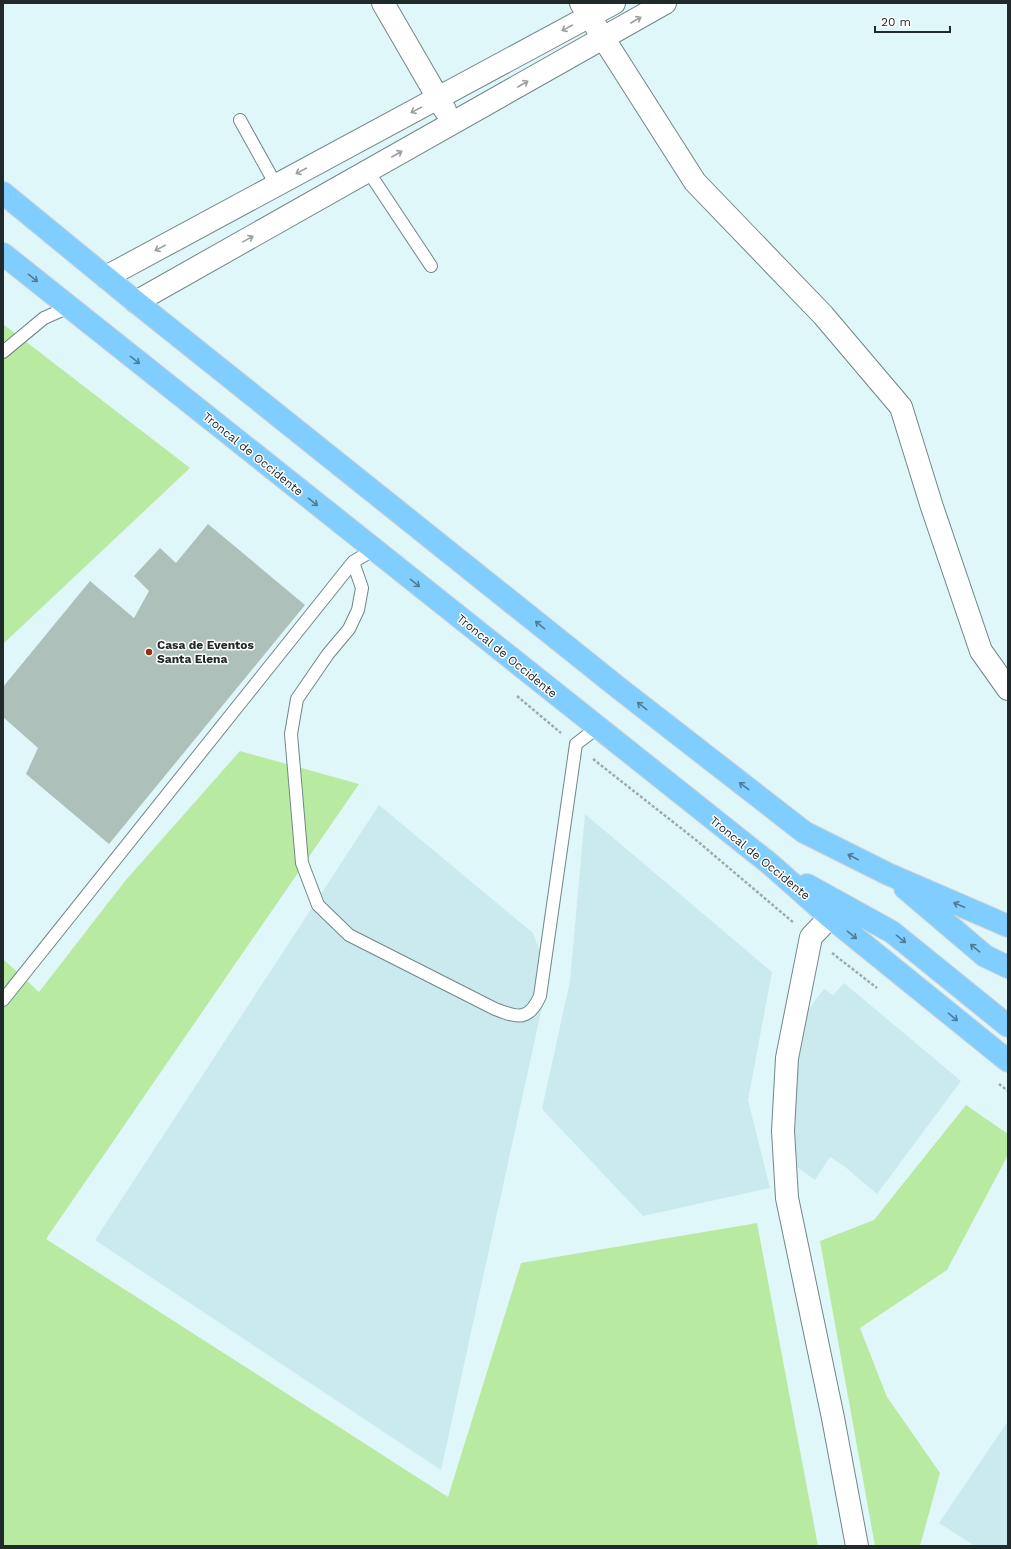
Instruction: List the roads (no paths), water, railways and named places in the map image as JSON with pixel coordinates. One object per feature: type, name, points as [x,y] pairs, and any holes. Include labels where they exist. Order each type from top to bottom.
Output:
[{"type":"highway","points":[[3,193],[136,302],[626,694],[804,832],[888,874],[1008,926]]},
{"type":"highway","name":"Troncal de Occidente","points":[[3,254],[373,550],[770,864],[830,917],[1008,1061]]},
{"type":"highway","points":[[770,864],[892,932],[1008,1026]]},
{"type":"highway","points":[[888,874],[985,956],[1008,967]]},
{"type":"street","points":[[383,3],[452,123]]},
{"type":"street","points":[[106,277],[480,75],[586,10],[614,3]]},
{"type":"street","points":[[136,302],[665,3]]},
{"type":"street","points":[[586,10],[695,182],[823,315],[901,408],[932,506],[981,651],[1008,689]]},
{"type":"street","points":[[480,75],[496,99]]},
{"type":"street","points":[[830,917],[811,937],[787,1058],[783,1131],[787,1198],[833,1418],[857,1546]]},
{"type":"lane","points":[[240,120],[276,185]]},
{"type":"lane","points":[[368,171],[431,266]]},
{"type":"lane","points":[[3,352],[44,318],[69,307]]},
{"type":"lane","points":[[3,1000],[354,562],[373,550]]},
{"type":"lane","points":[[354,562],[362,588],[358,610],[349,629],[328,654],[297,699],[291,734],[302,863],[318,905],[349,935],[388,956],[511,1016],[527,1014],[535,1008],[540,996],[576,744],[597,728]]},
{"type":"place","name":"Casa de Eventos Santa Elena","points":[[149,652]]}]
